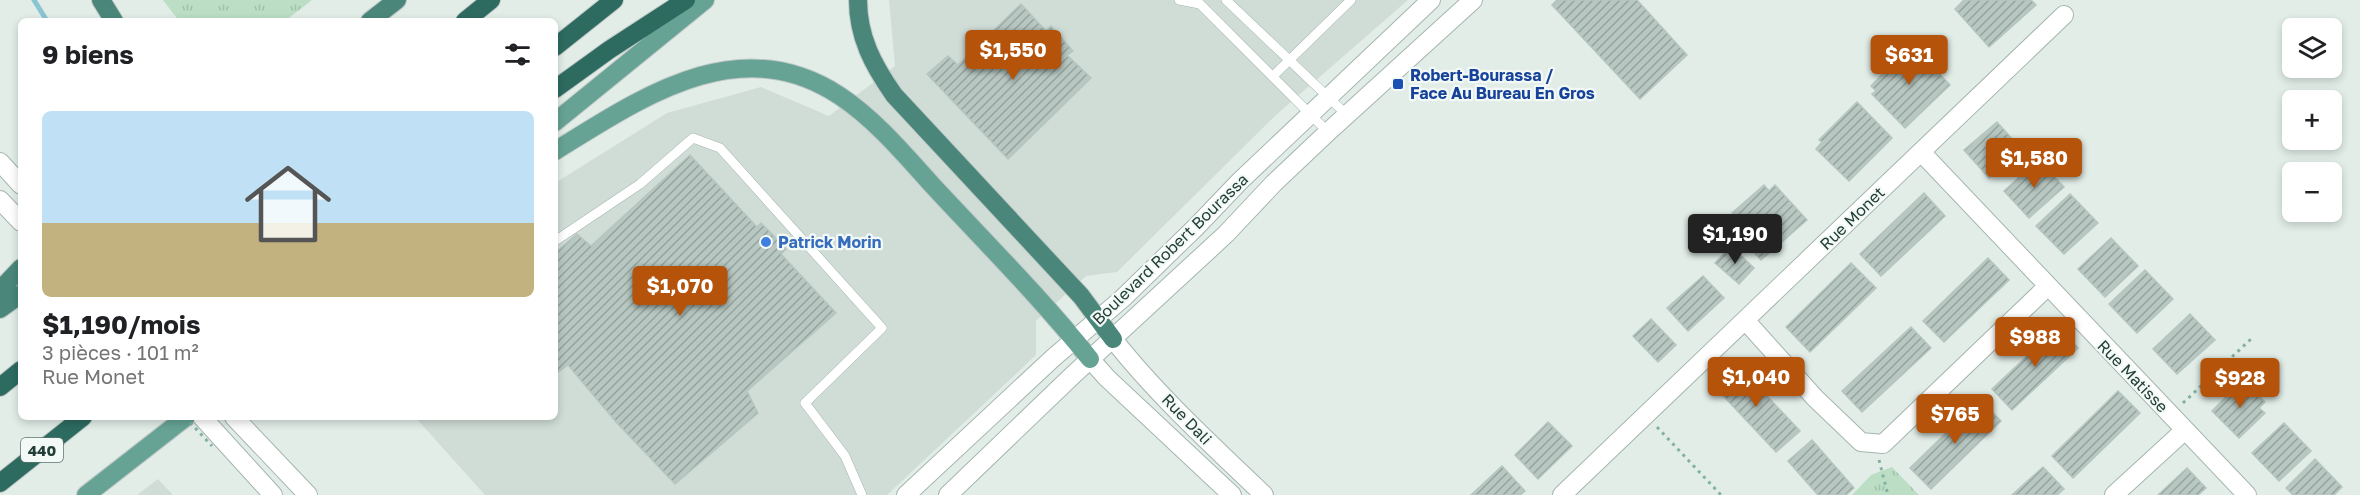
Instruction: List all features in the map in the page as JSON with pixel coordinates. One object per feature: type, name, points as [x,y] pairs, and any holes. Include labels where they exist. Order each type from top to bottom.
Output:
[{"type":"highway","points":[[101,0],[112,18]]},
{"type":"highway","points":[[374,18],[397,0]]},
{"type":"highway","points":[[469,18],[491,0]]},
{"type":"highway","points":[[558,44],[614,0]]},
{"type":"highway","points":[[558,87],[609,50],[686,0]]},
{"type":"highway","points":[[858,0],[859,22],[866,47],[876,69],[894,95],[1081,296],[1113,339]]},
{"type":"highway","points":[[0,290],[18,271]]},
{"type":"highway","points":[[0,309],[18,296]]},
{"type":"highway","points":[[0,387],[18,372]]},
{"type":"highway","name":"440","points":[[0,483],[79,420]]},
{"type":"main road","points":[[558,121],[705,0]]},
{"type":"main road","points":[[558,149],[652,94],[696,76],[725,70],[753,69],[781,71],[806,78],[841,96],[871,120],[1056,316],[1090,359]]},
{"type":"main road","points":[[87,495],[181,420]]},
{"type":"street","name":"Boulevard Robert Bourassa","points":[[906,495],[1180,243],[1240,181],[1431,0]]},
{"type":"street","name":"Boulevard Robert Bourassa","points":[[948,495],[1090,359],[1226,234],[1274,183],[1328,132],[1473,0]]},
{"type":"street","name":"Rue Monet","points":[[1562,495],[2064,15]]},
{"type":"street","name":"Rue Matisse","points":[[1921,152],[2247,495]]},
{"type":"street","points":[[0,162],[18,182]]},
{"type":"street","points":[[0,200],[18,219]]},
{"type":"street","points":[[1745,320],[1815,398],[1861,442],[1883,444],[2048,286]]},
{"type":"street","name":"Rue Dali","points":[[1113,339],[1218,451],[1264,495]]},
{"type":"street","name":"Rue Dali","points":[[1090,359],[1107,378],[1232,495]]},
{"type":"street","points":[[204,420],[217,442],[273,495]]},
{"type":"street","points":[[237,420],[308,495]]},
{"type":"street","points":[[2114,495],[2186,430]]},
{"type":"lane","points":[[1179,0],[1202,2],[1328,132]]},
{"type":"lane","points":[[1226,0],[1347,115]]},
{"type":"lane","points":[[1273,76],[1351,0]]},
{"type":"lane","points":[[558,239],[640,184],[693,138],[720,148],[882,328],[806,403],[845,456],[862,495]]},
{"type":"path","points":[[2170,414],[2251,339]]},
{"type":"path","points":[[1645,415],[1721,495]]},
{"type":"path","points":[[189,420],[217,442]]},
{"type":"path","points":[[1874,443],[1888,495]]},
{"type":"shaded area","points":[[889,0],[1408,0],[1276,115],[1117,272],[1086,276],[1036,321],[1036,355],[887,495],[485,495],[418,420],[558,420],[558,181],[667,113],[761,87],[829,116],[895,66]]},
{"type":"shaded area","points":[[158,479],[173,495],[137,495]]},
{"type":"green space","points":[[163,0],[312,0],[289,18],[177,18]]},
{"type":"green space","points":[[1892,467],[1919,495],[1852,495],[1871,475]]},
{"type":"building","points":[[1557,0],[1637,0],[1687,55],[1640,99],[1552,5]]},
{"type":"building","points":[[1964,0],[2031,0],[2036,5],[1989,47],[1955,9]]},
{"type":"building","points":[[1021,4],[1046,31],[1051,26],[1073,51],[1067,55],[1091,78],[1008,159],[927,74],[948,56],[958,65]]},
{"type":"building","points":[[1911,44],[1950,85],[1905,128],[1872,94],[1876,91],[1871,86]]},
{"type":"building","points":[[1857,102],[1892,138],[1849,181],[1816,149],[1822,142],[1819,140]]},
{"type":"building","points":[[1997,122],[2021,149],[1989,178],[1964,150]]},
{"type":"building","points":[[690,155],[757,227],[761,223],[775,237],[786,249],[781,254],[836,313],[747,391],[758,413],[675,484],[616,422],[568,365],[558,372],[558,250],[577,234],[591,246]]},
{"type":"building","points":[[2038,160],[2064,187],[2029,218],[2004,191]]},
{"type":"building","points":[[1764,185],[1769,191],[1775,185],[1807,220],[1761,260],[1729,225],[1737,218],[1732,213]]},
{"type":"building","points":[[1924,193],[1945,216],[1881,276],[1860,254]]},
{"type":"building","points":[[2070,194],[2098,223],[2064,254],[2036,226]]},
{"type":"building","points":[[2111,238],[2138,266],[2105,297],[2078,269]]},
{"type":"building","points":[[1731,246],[1754,268],[1739,284],[1715,263]]},
{"type":"building","points":[[1988,258],[2009,280],[1944,342],[1923,321]]},
{"type":"building","points":[[1851,263],[1876,288],[1810,352],[1786,327]]},
{"type":"building","points":[[2145,270],[2173,299],[2137,333],[2109,304]]},
{"type":"building","points":[[1703,276],[1724,298],[1688,331],[1667,308]]},
{"type":"building","points":[[2190,314],[2215,340],[2177,374],[2153,349]]},
{"type":"building","points":[[1651,319],[1676,345],[1658,362],[1633,336]]},
{"type":"building","points":[[1911,327],[1931,348],[1862,412],[1842,391]]},
{"type":"building","points":[[2058,327],[2078,348],[2012,410],[1992,389]]},
{"type":"building","points":[[1737,364],[1800,431],[1776,452],[1713,385]]},
{"type":"building","points":[[2243,380],[2265,402],[2259,408],[2265,413],[2239,438],[2212,411]]},
{"type":"building","points":[[2118,391],[2140,413],[2073,478],[2052,456]]},
{"type":"building","points":[[1980,400],[2001,421],[1931,489],[1910,468]]},
{"type":"building","points":[[1548,422],[1572,446],[1538,479],[1515,455]]},
{"type":"building","points":[[2284,423],[2311,451],[2279,481],[2252,453]]},
{"type":"building","points":[[1812,440],[1854,488],[1846,495],[1818,495],[1788,461]]},
{"type":"building","points":[[2315,459],[2342,487],[2334,495],[2293,495],[2286,488]]},
{"type":"building","points":[[1502,466],[1525,491],[1520,495],[1471,495]]},
{"type":"building","points":[[2043,467],[2064,489],[2057,495],[2012,495]]},
{"type":"building","points":[[2187,468],[2206,488],[2198,495],[2158,495]]},
{"type":"waterway","points":[[34,0],[45,18]]},
{"type":"place","name":"Robert-Bourassa / Face Au Bureau En Gros","points":[[1398,84]]},
{"type":"place","name":"Patrick Morin","points":[[766,242]]}]
